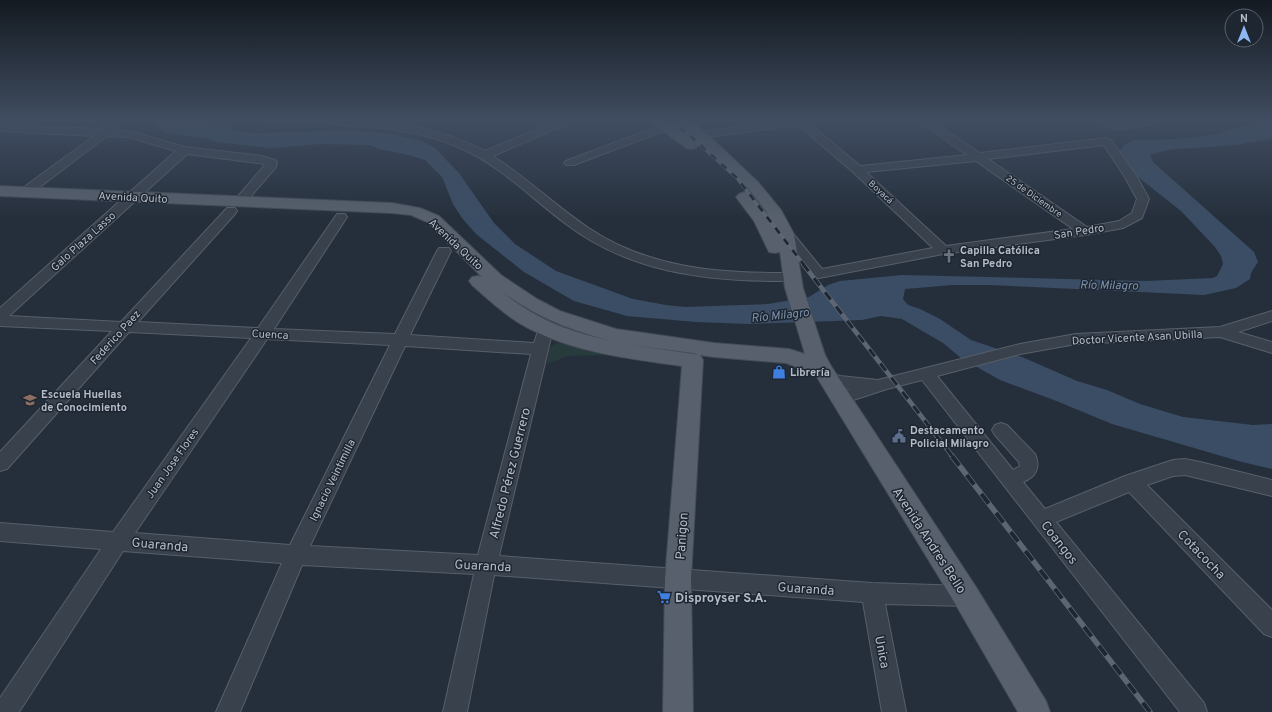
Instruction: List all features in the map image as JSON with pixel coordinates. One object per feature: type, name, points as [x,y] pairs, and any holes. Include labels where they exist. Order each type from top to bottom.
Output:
[{"type":"main road","points":[[700,153],[738,188],[760,217],[772,237],[787,285],[802,348]]},
{"type":"main road","points":[[719,153],[753,185],[773,210],[786,234],[787,285]]},
{"type":"main road","name":"Avenida Quito","points":[[0,192],[128,201],[236,206],[392,208],[414,211],[433,219],[473,260],[513,293],[553,315],[616,336],[693,346],[703,355]]},
{"type":"main road","name":"Avenida Quito","points":[[0,200],[128,201]]},
{"type":"main road","name":"Avenida Quito","points":[[236,206],[341,216],[392,218],[414,223],[428,234],[444,251],[499,300],[545,329],[596,345],[648,354],[703,355],[802,348],[830,382]]},
{"type":"main road","name":"Panigon","points":[[678,712],[678,578],[703,355]]},
{"type":"main road","name":"Avenida Andres Bello","points":[[830,382],[966,596],[1035,712]]},
{"type":"street","points":[[24,193],[77,153]]},
{"type":"street","name":"Galo Plaza Lasso","points":[[0,316],[180,153]]},
{"type":"street","name":"Federico Paez","points":[[0,464],[236,206],[270,167],[271,162],[262,159],[212,153]]},
{"type":"street","points":[[482,153],[587,232],[628,255],[664,268],[683,272],[745,277],[787,285]]},
{"type":"street","points":[[570,163],[592,153]]},
{"type":"street","name":"Boyacá","points":[[839,153],[944,250]]},
{"type":"street","name":"25 de Diciembre","points":[[973,153],[1085,231]]},
{"type":"street","points":[[857,170],[1007,153]]},
{"type":"street","name":"San Pedro","points":[[786,234],[819,274],[944,250],[1085,231],[1123,224],[1138,215],[1143,199],[1116,153]]},
{"type":"street","name":"Juan Jose Flores","points":[[5,712],[118,541],[341,216]]},
{"type":"street","name":"Ignacio Veintimilla","points":[[228,712],[296,555],[444,251]]},
{"type":"street","name":"Doctor Vicente Asan Ubilla","points":[[830,382],[884,384],[1020,349],[1084,338],[1221,332],[1272,316]]},
{"type":"street","name":"Cuenca","points":[[0,321],[400,340],[539,349]]},
{"type":"street","name":"Alfredo Pérez Guerrero","points":[[455,712],[486,565],[545,329]]},
{"type":"street","points":[[1221,332],[1272,348]]},
{"type":"street","name":"Coangos","points":[[925,373],[1195,712]]},
{"type":"street","name":"Doctor Vicente Asan Ubilla","points":[[830,382],[884,384]]},
{"type":"street","points":[[1001,430],[1028,459],[1030,465],[1029,470],[1024,474],[1009,479]]},
{"type":"street","points":[[1042,519],[1132,482],[1173,468],[1185,467],[1272,488]]},
{"type":"street","name":"Cotacocha","points":[[1132,482],[1272,626]]},
{"type":"street","name":"Guaranda","points":[[0,532],[296,555],[486,565],[872,593],[966,596]]},
{"type":"street","name":"Unica","points":[[872,593],[894,712]]},
{"type":"green space","points":[[557,343],[563,343],[613,355],[568,356],[547,364],[550,347]]},
{"type":"water","name":"Río Milagro","points":[[401,153],[440,153],[459,173],[494,223],[515,244],[556,271],[633,299],[685,307],[768,304],[809,297],[828,285],[840,281],[902,275],[1146,281],[1213,278],[1217,276],[1223,264],[1221,256],[1215,247],[1181,211],[1138,177],[1128,166],[1120,153],[1155,153],[1150,155],[1153,162],[1254,252],[1258,262],[1251,273],[1250,279],[1236,288],[1204,295],[989,285],[952,285],[905,289],[903,299],[908,305],[940,319],[971,340],[1022,357],[1077,381],[1107,390],[1140,404],[1183,417],[1253,425],[1272,424],[1272,469],[1242,462],[1112,424],[1000,380],[961,358],[943,343],[902,319],[881,316],[862,320],[749,324],[696,322],[627,316],[574,301],[524,272],[476,234],[462,218],[453,204],[442,177],[425,160]]},
{"type":"railway","points":[[709,153],[737,178],[804,265]]},
{"type":"railway","points":[[803,264],[953,457]]},
{"type":"railway","points":[[952,456],[1150,712]]},
{"type":"place","name":"Capilla Católica San Pedro","points":[[949,256]]},
{"type":"place","name":"Librería","points":[[779,372]]},
{"type":"place","name":"Escuela Huellas de Conocimiento","points":[[30,400]]},
{"type":"place","name":"Destacamento Policial Milagro","points":[[899,436]]},
{"type":"place","name":"Disproyser S.A.","points":[[664,597]]}]
